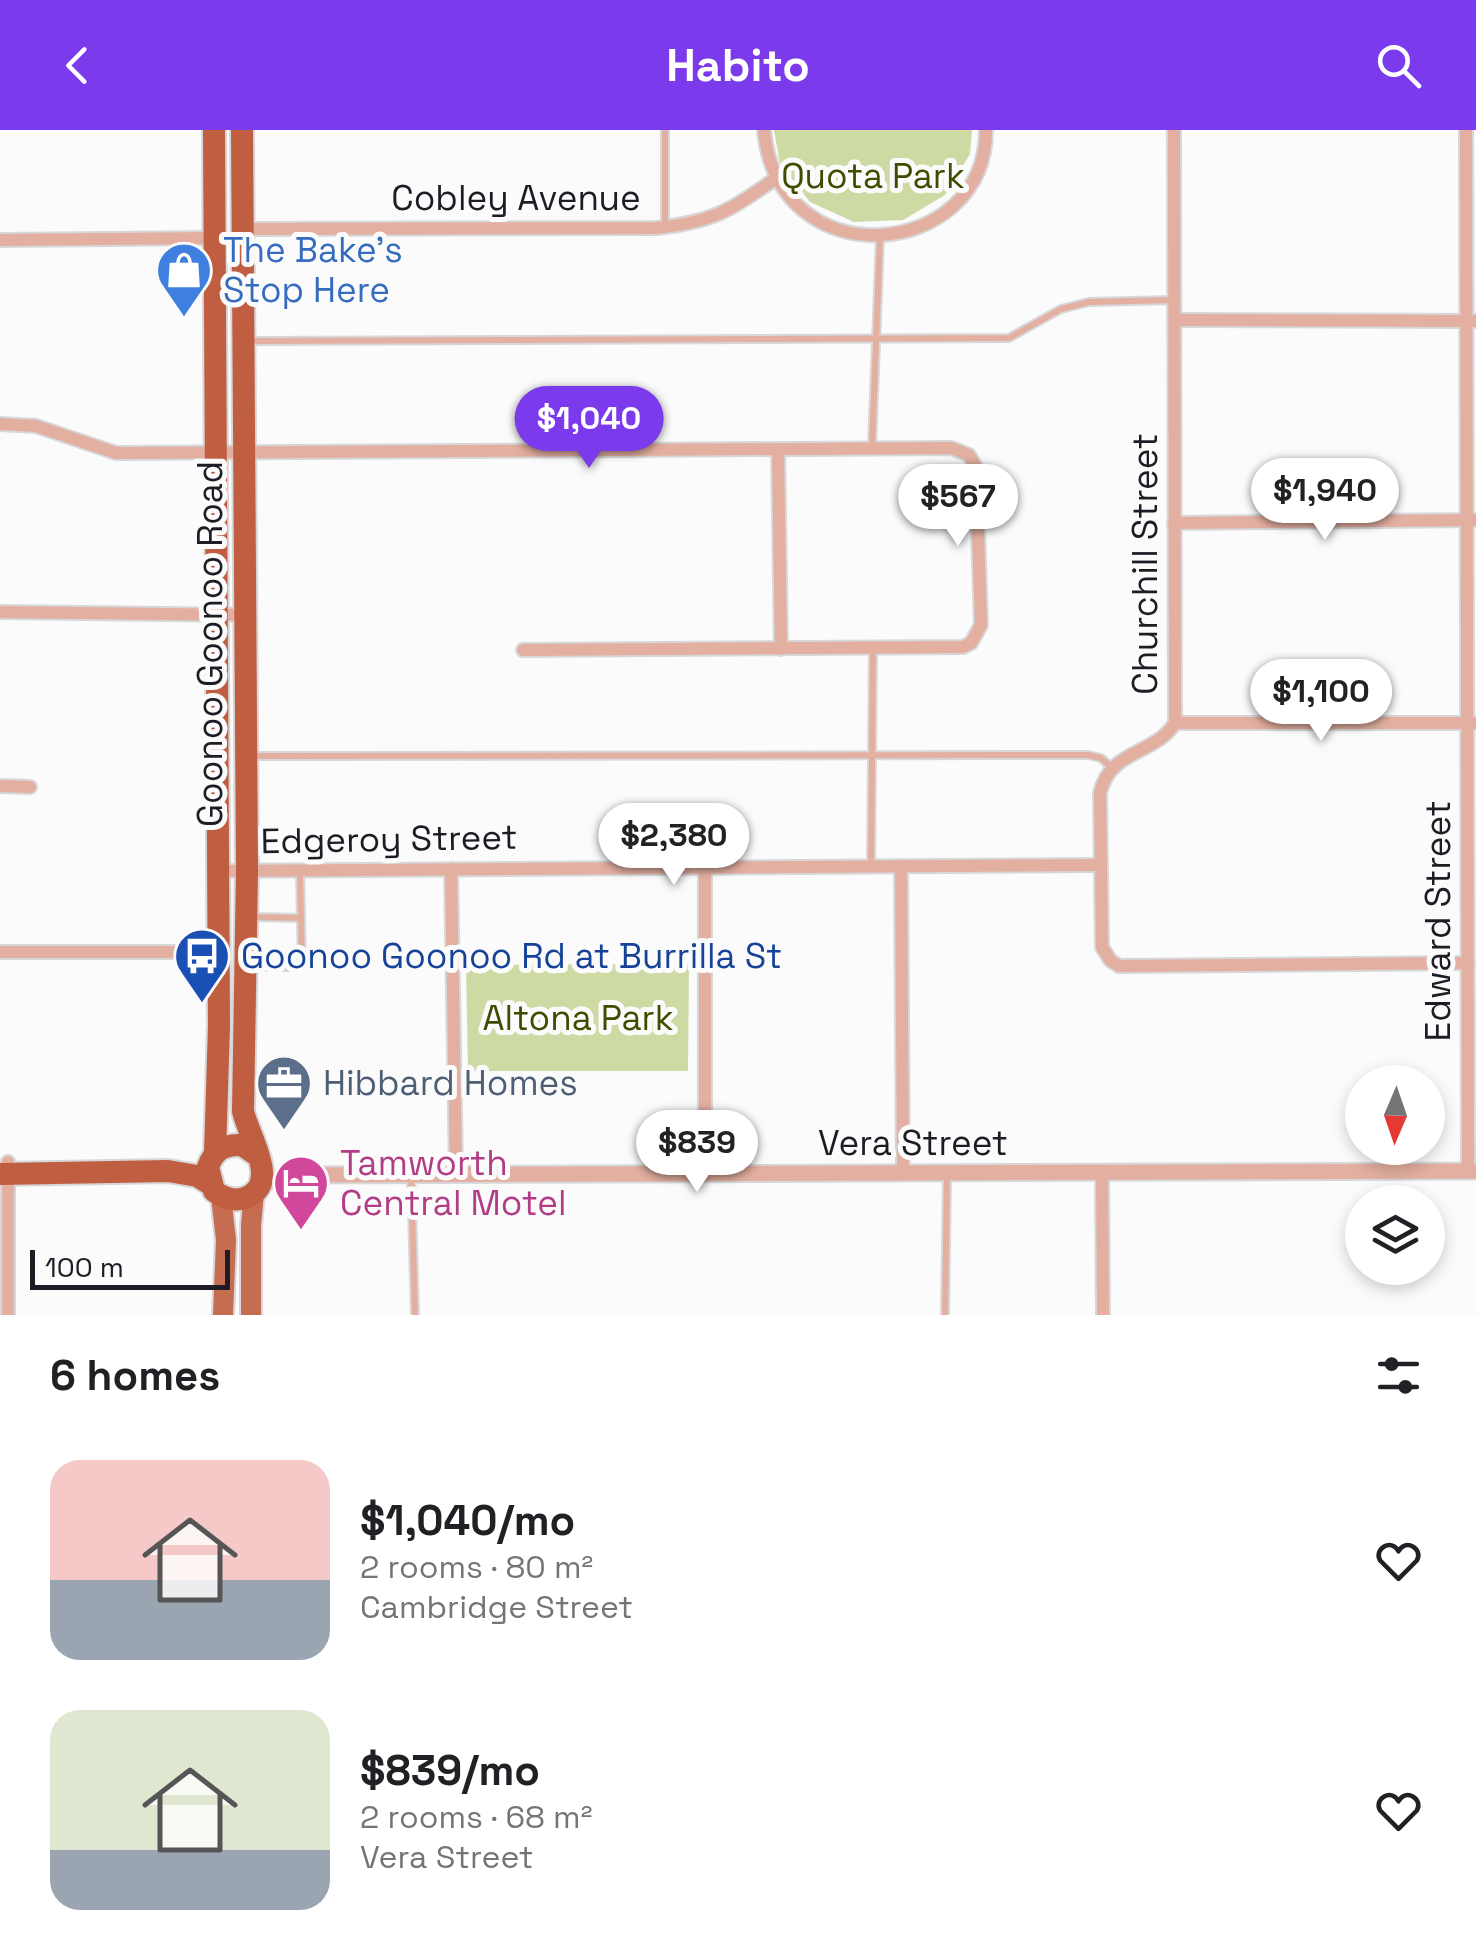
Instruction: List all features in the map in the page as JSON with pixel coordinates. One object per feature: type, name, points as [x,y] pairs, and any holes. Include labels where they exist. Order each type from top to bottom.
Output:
[{"type":"highway","name":"Goonoo Goonoo Road","points":[[214,130],[218,871],[214,1155]]},
{"type":"highway","name":"Goonoo Goonoo Road","points":[[242,130],[247,871],[243,1111],[259,1174]]},
{"type":"highway","points":[[4,1168],[168,1171],[197,1176],[215,1190],[238,1200],[259,1174],[242,1145],[223,1147],[214,1155],[208,1167],[215,1190]]},
{"type":"highway","points":[[4,1168],[214,1155]]},
{"type":"main road","name":"Goonoo Goonoo Road","points":[[251,1315],[250,1225],[259,1174]]},
{"type":"main road","points":[[215,1190],[226,1223],[223,1315]]},
{"type":"street","points":[[764,130],[776,178],[795,204],[820,222],[848,234],[880,237],[917,229],[949,209],[973,180],[986,144],[986,130]]},
{"type":"street","name":"Churchill Street","points":[[1111,768],[1162,738],[1175,723],[1174,130]]},
{"type":"street","name":"Edward Street","points":[[1466,130],[1471,321],[1468,963],[1472,1171]]},
{"type":"street","name":"Cobley Avenue","points":[[243,229],[665,227],[734,210],[776,178]]},
{"type":"street","points":[[0,240],[215,238]]},
{"type":"street","points":[[1176,320],[1471,321]]},
{"type":"street","points":[[0,424],[36,426],[116,453],[951,448],[969,455],[979,478],[981,625],[972,642],[953,648],[524,650]]},
{"type":"street","points":[[778,450],[780,648]]},
{"type":"street","points":[[1174,523],[1471,520]]},
{"type":"street","points":[[0,612],[246,615]]},
{"type":"street","points":[[1175,723],[1472,723]]},
{"type":"street","points":[[1111,768],[1100,793],[1102,947],[1119,966],[1468,963]]},
{"type":"street","points":[[0,786],[30,787]]},
{"type":"street","name":"Edgeroy Street","points":[[218,871],[1101,865]]},
{"type":"street","points":[[705,866],[705,1173]]},
{"type":"street","points":[[901,866],[903,1172]]},
{"type":"street","points":[[451,869],[456,1174]]},
{"type":"street","points":[[0,952],[218,952]]},
{"type":"street","points":[[4,1168],[8,1315]]},
{"type":"street","name":"Vera Street","points":[[259,1174],[1472,1171]]},
{"type":"street","points":[[1102,1172],[1102,1315]]},
{"type":"lane","points":[[664,130],[665,227]]},
{"type":"lane","points":[[872,448],[880,237]]},
{"type":"lane","points":[[244,341],[1009,338],[1061,308],[1090,302],[1176,300]]},
{"type":"lane","points":[[871,866],[873,648]]},
{"type":"lane","points":[[246,756],[1088,755],[1101,758],[1111,768]]},
{"type":"lane","points":[[245,966],[302,967],[300,870]]},
{"type":"lane","points":[[246,917],[301,918]]},
{"type":"lane","points":[[945,1315],[946,1173]]},
{"type":"lane","points":[[411,1174],[415,1315]]},
{"type":"green space","name":"Quota Park","points":[[774,130],[972,130],[970,154],[945,195],[903,220],[854,222],[810,202],[780,164]]},
{"type":"green space","name":"Altona Park","points":[[689,964],[688,1071],[468,1071],[466,965]]},
{"type":"place","name":"The Bake's Stop Here","points":[[184,319]]},
{"type":"place","name":"Goonoo Goonoo Rd at Burrilla St","points":[[202,1005]]},
{"type":"place","name":"Hibbard Homes","points":[[284,1132]]},
{"type":"place","name":"Tamworth Central Motel","points":[[301,1232]]}]
